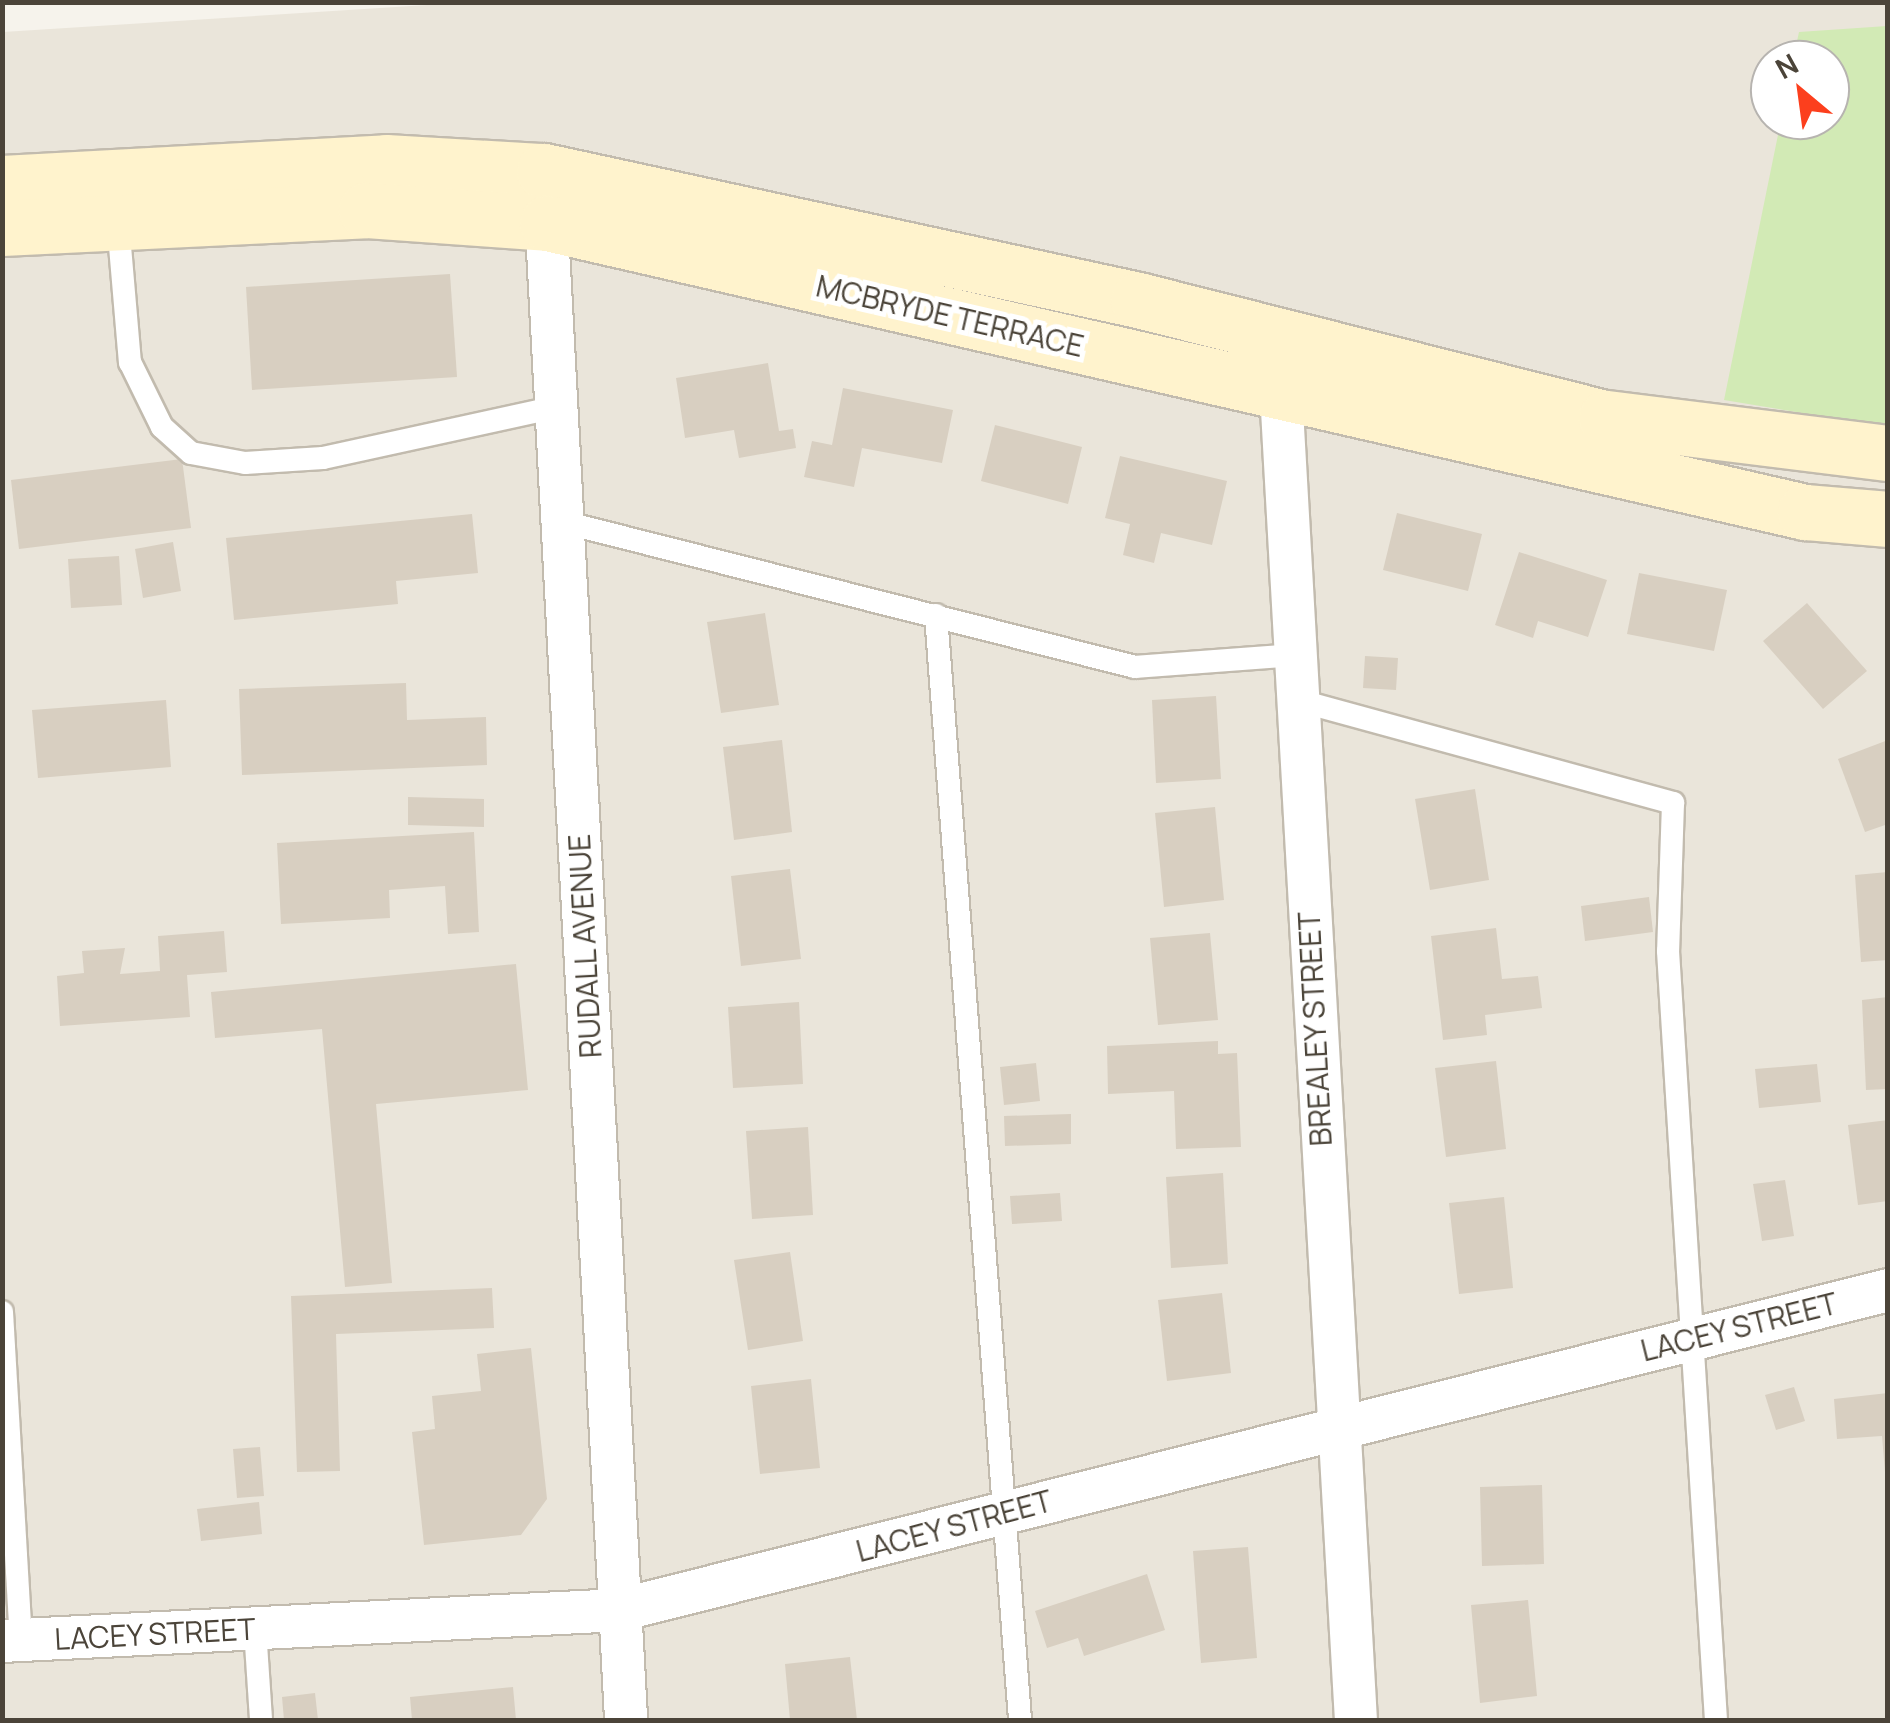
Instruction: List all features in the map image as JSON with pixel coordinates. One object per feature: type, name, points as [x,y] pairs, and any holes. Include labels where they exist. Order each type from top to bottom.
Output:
[{"type":"main road","name":"MCBRYDE TERRACE","points":[[2,182],[386,162],[546,197],[1297,340],[1606,418],[1888,452]]},
{"type":"main road","name":"MCBRYDE TERRACE","points":[[2,228],[546,197],[1281,392],[1805,512],[1888,519]]},
{"type":"street","name":"RUDALL AVENUE","points":[[546,197],[626,1720]]},
{"type":"street","name":"BREALEY STREET","points":[[1297,340],[1281,392],[1356,1720]]},
{"type":"street","name":"LACEY STREET","points":[[12,1640],[620,1610],[1888,1290]]},
{"type":"lane","points":[[118,223],[130,362],[162,427],[191,454],[245,463],[323,458],[557,407]]},
{"type":"lane","points":[[563,522],[1135,667],[1295,655]]},
{"type":"lane","points":[[936,615],[1020,1720]]},
{"type":"lane","points":[[1298,700],[1673,803],[1668,951],[1716,1720]]},
{"type":"lane","points":[[2,1312],[12,1640]]},
{"type":"lane","points":[[254,1629],[261,1720]]},
{"type":"shaded area","points":[[474,2],[1887,3],[1887,1720],[3,1720],[3,32]]},
{"type":"green space","points":[[1887,26],[1887,427],[1724,400],[1777,140],[1850,140],[1850,40],[1797,40],[1799,32]]},
{"type":"building","points":[[450,274],[457,377],[252,390],[246,287]]},
{"type":"building","points":[[768,363],[779,431],[793,429],[796,448],[739,458],[734,430],[685,438],[676,378]]},
{"type":"building","points":[[843,388],[953,410],[942,463],[862,448],[854,487],[804,477],[812,441],[832,445]]},
{"type":"building","points":[[995,425],[1082,447],[1068,504],[981,481]]},
{"type":"building","points":[[1120,456],[1227,481],[1212,545],[1161,533],[1154,563],[1123,555],[1130,524],[1105,518]]},
{"type":"building","points":[[182,459],[191,528],[19,549],[11,480]]},
{"type":"building","points":[[1397,513],[1482,534],[1468,591],[1383,570]]},
{"type":"building","points":[[472,514],[478,573],[396,581],[398,604],[234,620],[226,538]]},
{"type":"building","points":[[173,542],[181,591],[143,598],[135,549]]},
{"type":"building","points":[[1519,552],[1607,580],[1588,637],[1538,621],[1533,638],[1495,625]]},
{"type":"building","points":[[119,556],[122,605],[71,608],[68,559]]},
{"type":"building","points":[[1639,573],[1727,590],[1714,651],[1627,634]]},
{"type":"building","points":[[1807,603],[1867,671],[1823,709],[1763,641]]},
{"type":"building","points":[[765,613],[779,705],[721,713],[707,622]]},
{"type":"building","points":[[1365,656],[1398,658],[1396,690],[1363,688]]},
{"type":"building","points":[[406,683],[407,720],[486,717],[487,765],[242,775],[239,689]]},
{"type":"building","points":[[1216,696],[1221,779],[1156,783],[1152,700]]},
{"type":"building","points":[[166,700],[171,767],[38,778],[32,710]]},
{"type":"building","points":[[782,740],[792,832],[734,840],[723,747]]},
{"type":"building","points":[[1888,740],[1888,824],[1865,832],[1838,759]]},
{"type":"building","points":[[1475,789],[1489,880],[1430,890],[1415,799]]},
{"type":"building","points":[[408,797],[484,799],[484,827],[408,825]]},
{"type":"building","points":[[1215,807],[1224,900],[1164,907],[1155,813]]},
{"type":"building","points":[[474,832],[479,932],[448,934],[445,886],[389,890],[390,918],[281,924],[277,843]]},
{"type":"building","points":[[790,869],[801,959],[741,966],[731,876]]},
{"type":"building","points":[[1888,872],[1888,960],[1861,962],[1855,875]]},
{"type":"building","points":[[1649,897],[1653,932],[1585,941],[1581,906]]},
{"type":"building","points":[[1496,928],[1502,979],[1538,976],[1542,1008],[1485,1015],[1487,1035],[1443,1040],[1431,936]]},
{"type":"building","points":[[224,931],[227,972],[187,975],[190,1017],[60,1026],[57,976],[84,973],[82,951],[125,948],[120,974],[160,971],[158,936]]},
{"type":"building","points":[[1210,933],[1218,1020],[1158,1025],[1150,938]]},
{"type":"building","points":[[516,964],[528,1090],[376,1104],[392,1283],[345,1287],[322,1029],[215,1038],[211,992]]},
{"type":"building","points":[[1888,997],[1888,1089],[1866,1090],[1862,1000]]},
{"type":"building","points":[[799,1002],[803,1084],[733,1088],[728,1007]]},
{"type":"building","points":[[1218,1041],[1218,1054],[1237,1053],[1241,1147],[1176,1149],[1174,1091],[1108,1094],[1107,1046]]},
{"type":"building","points":[[1496,1061],[1506,1149],[1446,1157],[1435,1068]]},
{"type":"building","points":[[1036,1063],[1040,1101],[1004,1105],[1000,1067]]},
{"type":"building","points":[[1817,1064],[1821,1102],[1759,1108],[1755,1069]]},
{"type":"building","points":[[1071,1114],[1071,1144],[1005,1146],[1004,1116]]},
{"type":"building","points":[[1888,1120],[1888,1201],[1858,1205],[1848,1125]]},
{"type":"building","points":[[808,1127],[813,1215],[752,1219],[746,1131]]},
{"type":"building","points":[[1223,1173],[1228,1264],[1171,1268],[1166,1177]]},
{"type":"building","points":[[1785,1180],[1794,1236],[1762,1241],[1753,1184]]},
{"type":"building","points":[[1060,1193],[1062,1221],[1012,1224],[1010,1196]]},
{"type":"building","points":[[1504,1197],[1513,1288],[1459,1294],[1449,1203]]},
{"type":"building","points":[[790,1252],[803,1341],[748,1350],[734,1260]]},
{"type":"building","points":[[492,1288],[494,1328],[336,1334],[340,1471],[297,1472],[291,1296]]},
{"type":"building","points":[[1222,1293],[1231,1373],[1167,1381],[1158,1300]]},
{"type":"building","points":[[531,1348],[547,1499],[521,1535],[424,1545],[412,1432],[435,1429],[432,1396],[481,1391],[477,1354]]},
{"type":"building","points":[[811,1379],[820,1468],[760,1474],[751,1386]]},
{"type":"building","points":[[1794,1387],[1805,1421],[1776,1430],[1765,1395]]},
{"type":"building","points":[[1888,1393],[1885,1472],[1882,1436],[1837,1439],[1834,1399]]},
{"type":"building","points":[[260,1447],[264,1496],[237,1498],[233,1449]]},
{"type":"building","points":[[1542,1485],[1544,1564],[1482,1566],[1480,1487]]},
{"type":"building","points":[[259,1502],[262,1534],[201,1541],[197,1509]]},
{"type":"building","points":[[1248,1547],[1257,1658],[1201,1663],[1193,1551]]},
{"type":"building","points":[[1147,1574],[1165,1630],[1084,1656],[1078,1638],[1047,1648],[1035,1611]]},
{"type":"building","points":[[1528,1600],[1537,1696],[1480,1703],[1471,1605]]},
{"type":"building","points":[[850,1657],[857,1720],[790,1720],[785,1664]]},
{"type":"building","points":[[513,1687],[516,1720],[412,1720],[410,1697]]},
{"type":"building","points":[[315,1693],[318,1720],[284,1720],[282,1697]]}]
